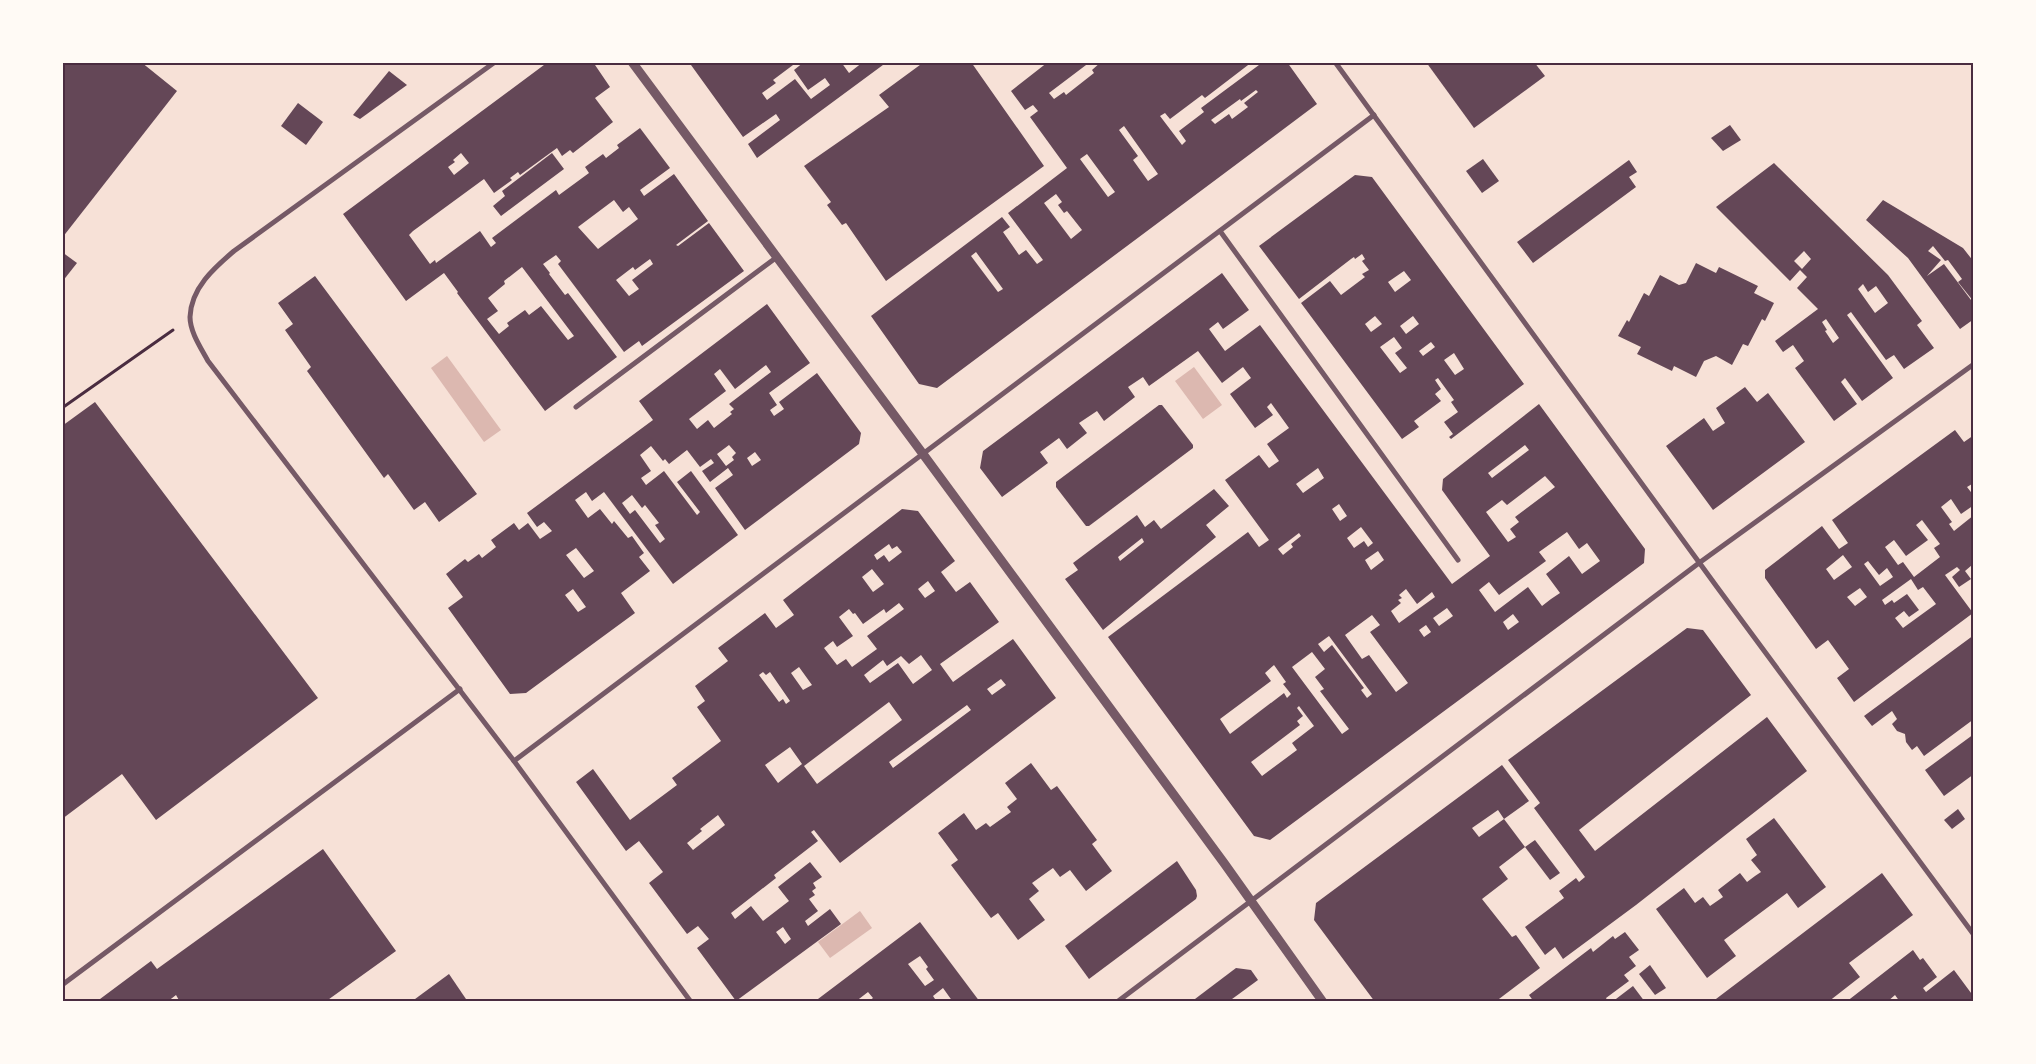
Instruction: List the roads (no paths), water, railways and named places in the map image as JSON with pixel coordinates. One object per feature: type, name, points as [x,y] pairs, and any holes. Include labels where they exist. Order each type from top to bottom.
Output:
[{"type":"street","points":[[495,62],[234,251],[212,270],[196,294],[190,318],[196,338],[208,361],[460,689],[691,1002]]},
{"type":"street","points":[[632,62],[923,454],[1324,1002]]},
{"type":"street","points":[[1335,62],[1699,563],[1974,935]]},
{"type":"street","points":[[514,761],[1374,115]]},
{"type":"street","points":[[1220,231],[1458,560]]},
{"type":"street","points":[[576,406],[777,257]]},
{"type":"street","points":[[1117,1002],[1699,563],[1974,364]]},
{"type":"street","points":[[62,985],[460,689]]}]
